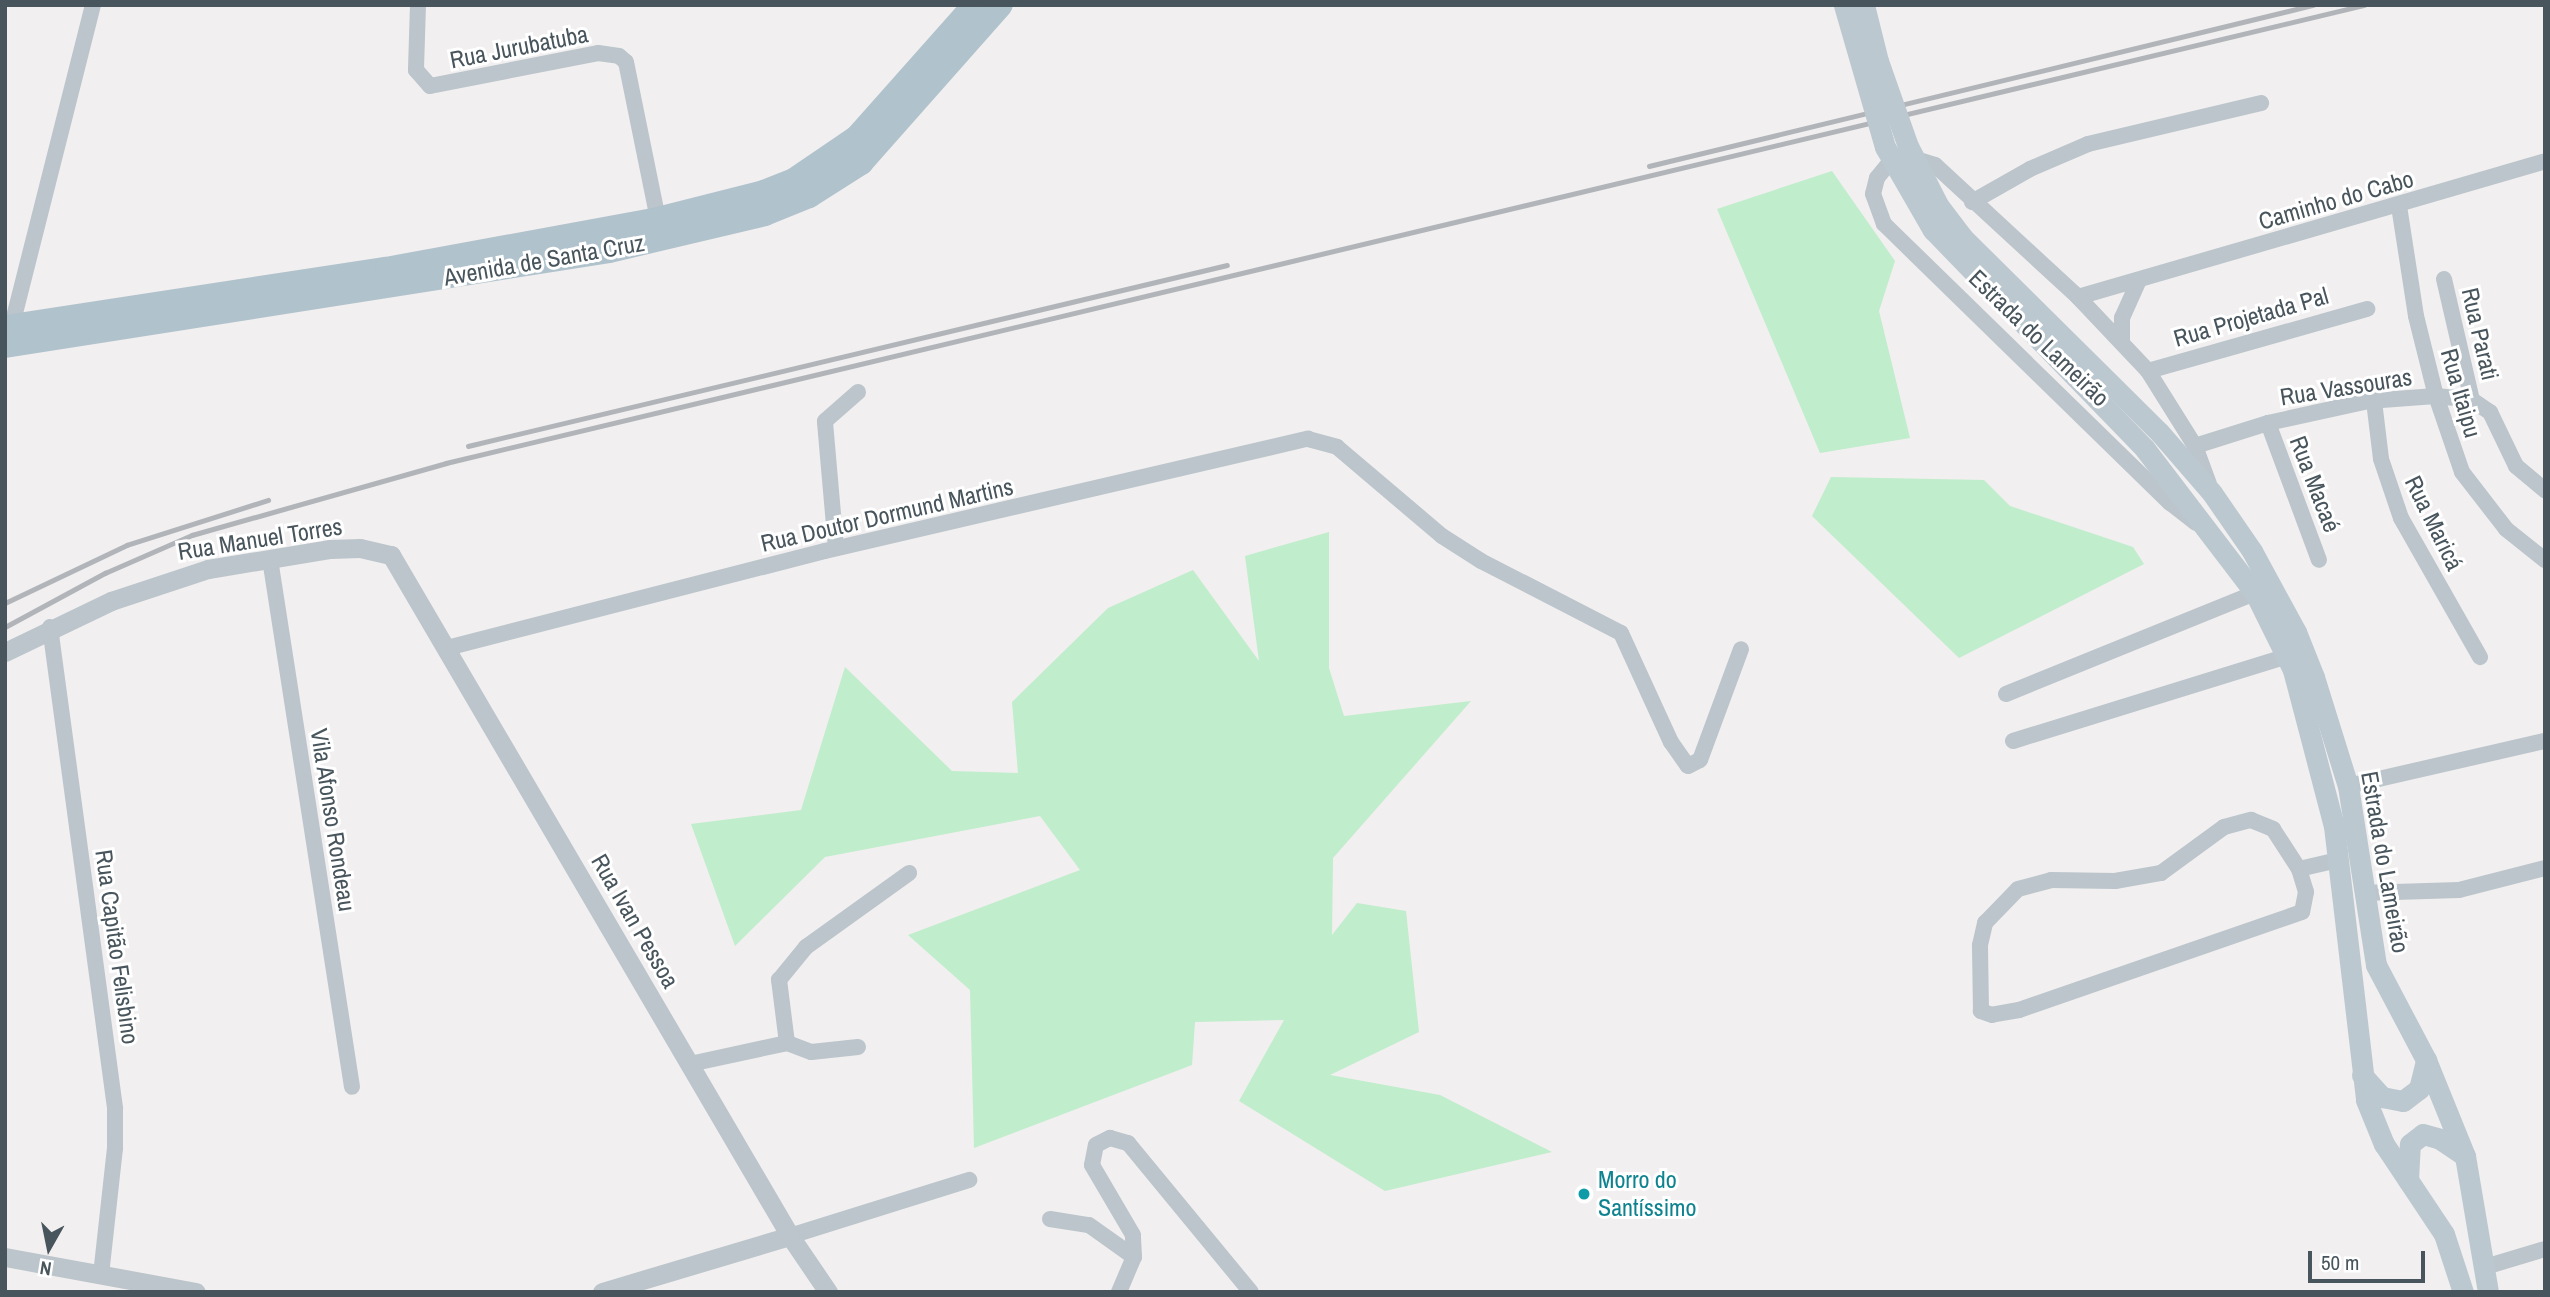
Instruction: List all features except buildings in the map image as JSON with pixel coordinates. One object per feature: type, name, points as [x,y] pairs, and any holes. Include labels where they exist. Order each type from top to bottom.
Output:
[{"type":"main road","name":"Avenida de Santa Cruz","points":[[7,333],[386,269],[658,219],[764,192],[831,158],[881,113],[974,5]]},
{"type":"main road","name":"Avenida de Santa Cruz","points":[[7,333],[596,253],[765,214],[809,196],[860,163],[1002,5]]},
{"type":"main road","name":"Estrada do Lameirão","points":[[1844,5],[1885,147],[1933,230],[2145,449],[2255,593],[2287,656],[2317,748],[2339,860],[2361,1074],[2384,1144],[2444,1234],[2463,1292]]},
{"type":"main road","name":"Estrada do Lameirão","points":[[1864,5],[1878,61],[1908,146],[1938,205],[1964,237],[2161,433],[2212,493],[2252,551],[2296,632],[2348,786],[2376,965],[2426,1060],[2465,1156],[2488,1292]]},
{"type":"main road","points":[[2361,1074],[2382,1097],[2403,1101],[2419,1089],[2426,1060]]},
{"type":"main road","points":[[2408,1180],[2410,1144],[2423,1134],[2441,1139],[2465,1156]]},
{"type":"street","points":[[7,333],[93,5]]},
{"type":"street","name":"Rua Jurubatuba","points":[[418,5],[416,70],[430,86],[598,53],[619,56],[626,62],[658,219]]},
{"type":"street","points":[[1972,202],[2030,169],[2088,144],[2260,103]]},
{"type":"street","name":"Estrada do Lameirão","points":[[2212,493],[2194,446],[2148,371],[2078,297],[1935,165],[1909,157],[1889,163],[1877,178],[1873,194],[1884,225],[2170,503],[2213,535]]},
{"type":"street","name":"Caminho do Cabo","points":[[2078,297],[2399,206],[2545,161]]},
{"type":"street","name":"Rua Itaipu","points":[[2399,206],[2436,396],[2470,487],[2506,528],[2543,555]]},
{"type":"street","name":"Rua Parati","points":[[2444,279],[2472,400]]},
{"type":"street","points":[[2122,343],[2122,318],[2139,280]]},
{"type":"street","name":"Rua Projetada Pal","points":[[2148,371],[2367,309]]},
{"type":"street","points":[[836,548],[825,421],[858,391]]},
{"type":"street","name":"Rua Vassouras","points":[[2194,446],[2267,423],[2374,401],[2436,396],[2472,400]]},
{"type":"street","points":[[2472,400],[2490,412],[2516,466],[2545,490]]},
{"type":"street","name":"Rua Maricá","points":[[2374,401],[2381,459],[2401,518],[2480,657]]},
{"type":"street","name":"Rua Macaé","points":[[2267,423],[2319,560]]},
{"type":"street","name":"Rua Doutor Dormund Martins","points":[[447,648],[836,548],[1294,440],[1322,440],[1337,447],[1452,542],[1621,633],[1671,742],[1688,766],[1700,760],[1741,649]]},
{"type":"street","name":"Rua Manuel Torres","points":[[5,652],[50,627],[168,579],[270,559],[360,548],[391,555],[404,571]]},
{"type":"street","name":"Vila Afonso Rondeau","points":[[270,559],[352,1087]]},
{"type":"street","name":"Rua Ivan Pessoa","points":[[404,571],[790,1236],[828,1292]]},
{"type":"street","points":[[2006,694],[2255,593]]},
{"type":"street","name":"Rua Capitão Felisbino","points":[[50,627],[115,1109],[116,1148],[101,1274]]},
{"type":"street","points":[[2013,741],[2287,656]]},
{"type":"street","points":[[2348,786],[2545,741]]},
{"type":"street","points":[[2251,820],[2273,829],[2299,869],[2306,899],[2302,912],[2294,918],[2019,1010],[1992,1016],[1981,1011],[1980,945],[1984,923],[1998,904],[2029,884],[2126,880],[2161,873],[2224,827],[2251,820]]},
{"type":"street","points":[[2299,869],[2339,860]]},
{"type":"street","points":[[2363,893],[2459,890],[2545,868]]},
{"type":"street","points":[[787,1043],[778,989],[787,966],[806,947],[909,873]]},
{"type":"street","points":[[690,1064],[787,1043],[811,1052],[858,1047]]},
{"type":"street","points":[[1119,1292],[1134,1257],[1128,1223],[1093,1173],[1096,1145],[1110,1138],[1128,1143],[1251,1292]]},
{"type":"street","points":[[602,1292],[969,1180]]},
{"type":"street","points":[[1050,1219],[1089,1224],[1134,1257]]},
{"type":"street","points":[[2485,1267],[2545,1249]]},
{"type":"street","points":[[5,1257],[196,1292]]},
{"type":"green space","points":[[1832,171],[1895,261],[1879,311],[1910,438],[1820,453],[1717,209]]},
{"type":"green space","points":[[1831,477],[1984,480],[2010,506],[2133,547],[2144,564],[1959,658],[1812,516]]},
{"type":"green space","points":[[1329,532],[1329,668],[1344,716],[1471,701],[1333,858],[1332,935],[1357,903],[1406,911],[1419,1032],[1330,1075],[1440,1095],[1552,1152],[1385,1191],[1239,1101],[1284,1020],[1195,1022],[1192,1065],[974,1148],[970,990],[908,935],[1080,870],[1040,816],[825,857],[735,946],[691,824],[801,810],[845,667],[952,771],[1018,773],[1012,702],[1108,608],[1193,570],[1259,661],[1245,556]]},
{"type":"railway","points":[[1649,166],[2313,5]]},
{"type":"railway","points":[[5,627],[105,573],[192,535],[446,463],[2364,5]]},
{"type":"railway","points":[[468,446],[1227,265]]},
{"type":"railway","points":[[5,603],[127,545],[268,500]]},
{"type":"place","name":"Morro do Santíssimo","points":[[1584,1194]]}]
